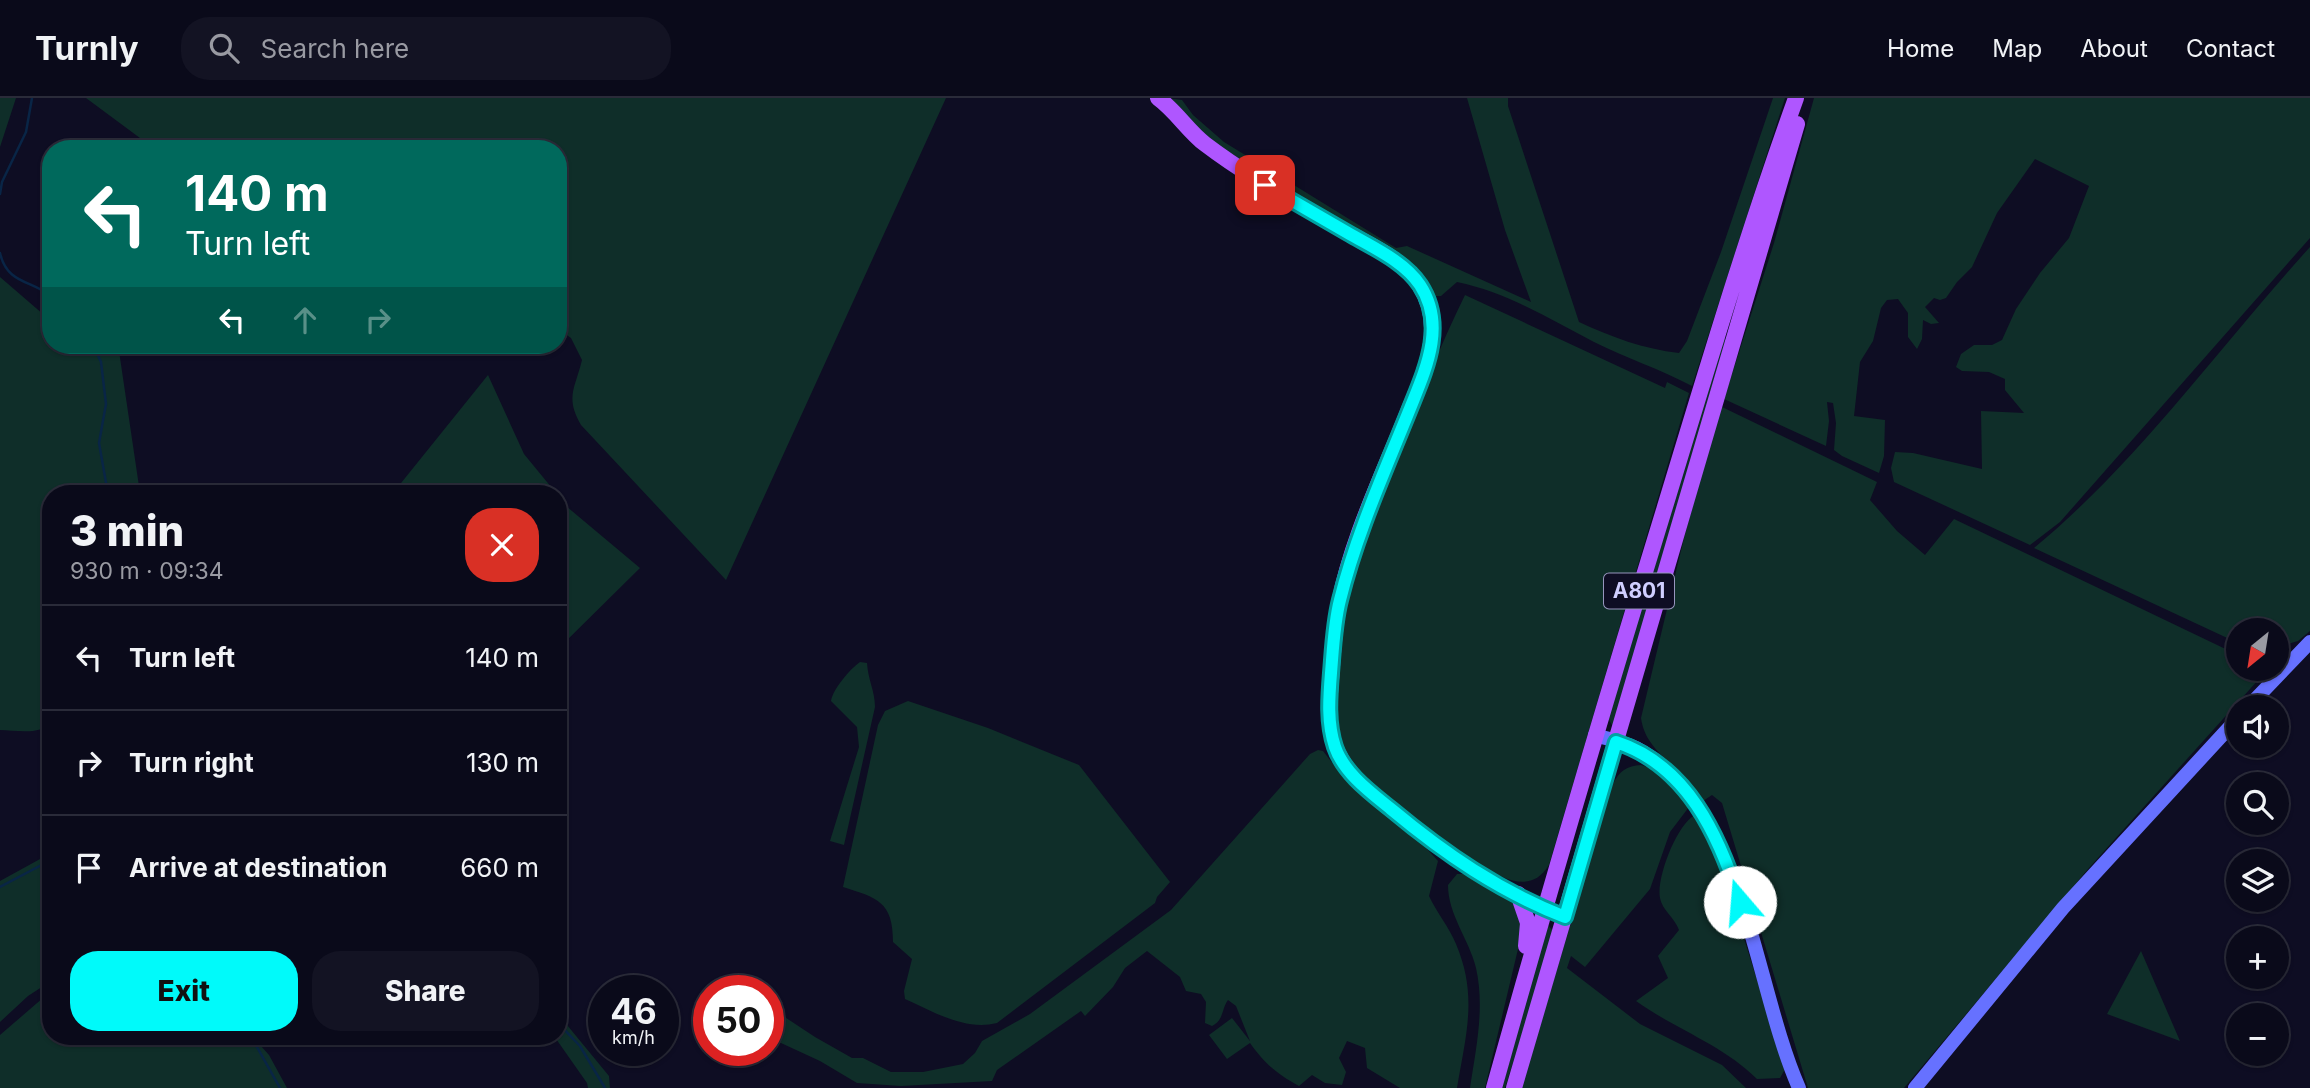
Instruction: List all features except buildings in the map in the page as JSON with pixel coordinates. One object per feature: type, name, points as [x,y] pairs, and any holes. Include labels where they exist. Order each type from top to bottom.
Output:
[{"type":"main road","points":[[1158,98],[1203,143],[1265,185],[1384,255],[1407,271],[1421,286],[1434,327],[1432,343],[1422,379],[1355,547],[1339,602],[1329,702],[1330,729],[1336,750],[1346,768],[1371,793],[1454,859],[1565,917]]},
{"type":"main road","name":"A801","points":[[1494,1088],[1595,735],[1718,332],[1796,98]]},
{"type":"main road","name":"A801","points":[[1514,1088],[1804,98]]},
{"type":"main road","points":[[2259,695],[2310,642]]},
{"type":"main road","points":[[1915,1088],[2063,908],[2226,731]]},
{"type":"main road","points":[[1595,735],[1635,748],[1661,766],[1689,792],[1716,838],[1732,876],[1799,1088]]},
{"type":"main road","points":[[1499,1067],[1498,1054],[1527,939],[1526,913],[1518,894]]},
{"type":"green space","points":[[0,98],[16,98],[0,147]]},
{"type":"green space","points":[[86,98],[946,98],[726,580],[581,425],[573,407],[573,393],[582,360],[567,335],[567,140],[143,140]]},
{"type":"green space","points":[[1166,98],[1182,100],[1193,115],[1224,142],[1396,248],[1407,246],[1531,302],[1505,230],[1467,98],[1508,98],[1508,106],[1579,322],[1628,342],[1679,353],[1687,341],[1721,252],[1773,98],[1785,98],[1692,386],[1606,348],[1493,292],[1457,282],[1441,296],[1434,296],[1420,273],[1216,144]]},
{"type":"green space","points":[[1814,98],[2310,98],[2310,238],[2060,522],[2030,545],[1894,482],[1891,468],[1895,452],[1913,453],[1982,469],[1981,411],[2024,413],[2005,390],[2005,379],[1989,372],[1962,371],[1956,367],[1961,354],[1974,345],[1992,345],[2002,340],[2016,309],[2040,273],[2069,238],[2089,186],[2035,159],[1997,213],[1972,267],[1946,298],[1934,298],[1925,307],[1939,323],[1931,324],[1923,320],[1922,339],[1917,349],[1908,337],[1908,313],[1898,299],[1887,300],[1881,308],[1873,341],[1860,362],[1854,416],[1885,420],[1884,456],[1879,473],[1834,450],[1836,423],[1833,403],[1827,402],[1829,421],[1826,446],[1724,399],[1774,243]]},
{"type":"green space","points":[[2310,247],[2310,631],[2298,641],[2289,644],[2289,618],[2226,618],[2226,637],[2034,548],[2109,478]]},
{"type":"green space","points":[[0,277],[42,313],[42,354],[119,354],[139,485],[42,485],[42,728],[0,730]]},
{"type":"green space","points":[[1465,295],[1665,388],[1667,382],[1689,393],[1549,865],[1542,874],[1526,882],[1500,876],[1481,867],[1443,844],[1399,810],[1360,772],[1347,753],[1339,735],[1337,721],[1346,602],[1358,556],[1422,392]]},
{"type":"green space","points":[[1722,337],[1726,339],[1613,727],[1608,718]]},
{"type":"green space","points":[[488,375],[524,454],[549,485],[399,485]]},
{"type":"green space","points":[[1720,406],[1877,482],[1870,500],[1897,531],[1925,555],[1954,519],[2226,649],[2226,681],[2257,681],[2245,695],[2226,695],[2226,716],[2088,869],[1904,1088],[1808,1088],[1722,803],[1712,795],[1703,801],[1683,775],[1653,746],[1643,729],[1641,718],[1684,538]]},
{"type":"green space","points":[[567,507],[640,568],[567,640]]},
{"type":"green space","points":[[860,662],[867,663],[875,707],[844,845],[830,841],[859,747],[857,727],[831,701],[842,680]]},
{"type":"green space","points":[[908,701],[988,728],[1079,765],[1170,882],[1155,903],[997,1023],[985,1025],[961,1022],[905,999],[904,991],[912,959],[893,942],[890,918],[886,910],[874,899],[843,887],[878,725],[885,711]]},
{"type":"green space","points":[[1323,751],[1348,783],[1418,839],[1438,861],[1429,896],[1456,944],[1467,981],[1468,1015],[1457,1088],[1400,1088],[1367,1068],[1365,1048],[1347,1041],[1339,1058],[1346,1072],[1342,1085],[1325,1083],[1312,1075],[1299,1086],[1272,1068],[1250,1043],[1227,1059],[1209,1035],[1232,1018],[1250,1041],[1236,1006],[1228,1000],[1216,1024],[1212,1026],[1205,1023],[1206,1002],[1201,994],[1186,991],[1180,977],[1147,951],[1125,968],[1113,987],[1085,1016],[1081,1011],[997,1070],[992,1081],[901,1086],[857,1083],[820,1061],[784,1044],[784,1017],[852,1058],[863,1058],[891,1072],[923,1072],[963,1064],[975,1053],[982,1041],[1030,1014],[1171,910],[1310,754]]},
{"type":"green space","points":[[1641,765],[1662,777],[1689,807],[1670,832],[1650,889],[1585,967],[1571,956],[1567,968],[1640,1024],[1722,1065],[1746,1088],[1521,1088],[1613,784],[1624,770]]},
{"type":"green space","points":[[1695,815],[1724,875],[1785,1069],[1780,1078],[1757,1079],[1729,1056],[1636,1001],[1668,978],[1658,956],[1679,930],[1661,902],[1661,878],[1675,840],[1688,820]]},
{"type":"green space","points":[[42,858],[42,987],[0,1022],[0,881]]},
{"type":"green space","points":[[1457,874],[1464,874],[1502,893],[1513,902],[1523,928],[1485,1088],[1470,1088],[1479,1028],[1480,998],[1473,957],[1451,907],[1448,885]]},
{"type":"green space","points":[[1547,924],[1554,932],[1505,1088],[1502,1088]]},
{"type":"green space","points":[[2141,951],[2180,1041],[2107,1014]]},
{"type":"green space","points":[[42,999],[42,1045],[260,1045],[269,1055],[287,1088],[0,1088],[0,1035]]},
{"type":"green space","points":[[567,1025],[588,1050],[588,1066],[601,1066],[609,1076],[610,1088],[588,1088],[560,1045],[567,1045]]},
{"type":"waterway","points":[[0,194],[2,182],[26,132],[32,98]]},
{"type":"waterway","points":[[0,253],[8,271],[42,290]]},
{"type":"waterway","points":[[97,354],[101,362],[106,404],[99,443],[106,485]]},
{"type":"waterway","points":[[0,887],[42,865]]},
{"type":"waterway","points":[[567,1032],[580,1046],[605,1088]]},
{"type":"waterway","points":[[255,1045],[280,1088]]},
{"type":"route","points":[[1265,185],[1407,271],[1421,286],[1434,327],[1422,379],[1355,547],[1339,602],[1329,702],[1330,729],[1336,750],[1346,768],[1371,793],[1454,859],[1478,874],[1565,917],[1616,742],[1635,748],[1661,766],[1689,792],[1716,838],[1740,902]]}]
